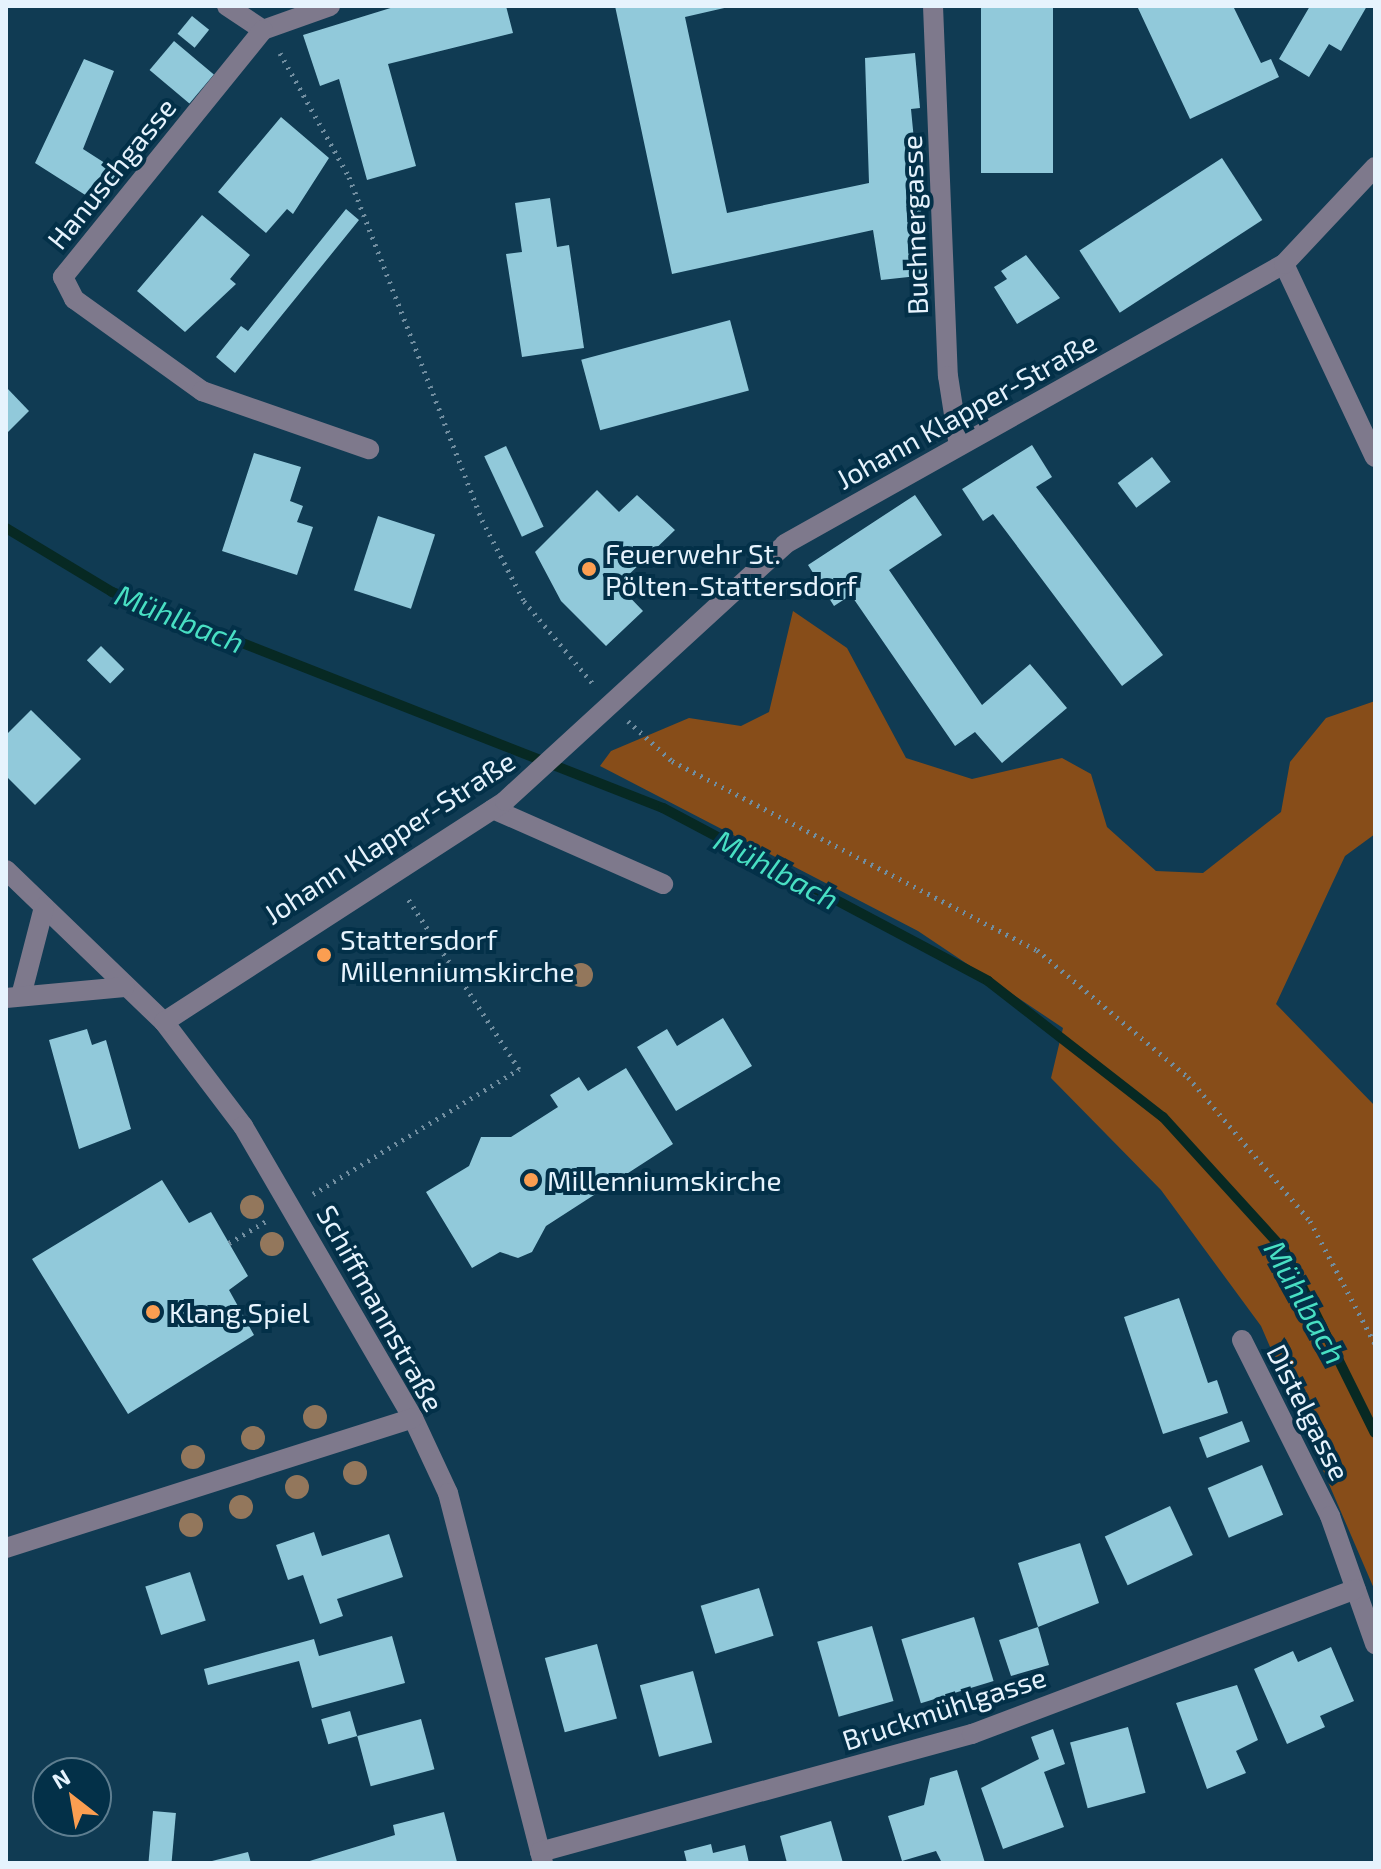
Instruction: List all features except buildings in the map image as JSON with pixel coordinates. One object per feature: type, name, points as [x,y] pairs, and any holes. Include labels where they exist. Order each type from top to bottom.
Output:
[{"type":"street","points":[[227,6],[263,30],[330,6]]},
{"type":"street","name":"Buchnergasse","points":[[933,6],[948,376],[958,440]]},
{"type":"street","name":"Hanuschgasse","points":[[263,30],[63,277],[74,299],[202,391],[369,449]]},
{"type":"street","name":"Johann Klapper-Straße","points":[[164,1022],[499,805],[591,727],[785,544],[958,440],[1066,389],[1284,264],[1375,167]]},
{"type":"street","points":[[1284,264],[1375,457]]},
{"type":"street","points":[[499,805],[663,884]]},
{"type":"street","name":"Schiffmannstraße","points":[[6,870],[124,987],[164,1022],[292,1206],[413,1418],[448,1493],[542,1858]]},
{"type":"street","points":[[44,907],[14,997],[124,987]]},
{"type":"street","name":"Distelgasse","points":[[1242,1340],[1330,1516],[1375,1644]]},
{"type":"street","points":[[6,1548],[413,1418]]},
{"type":"street","name":"Bruckmühlgasse","points":[[542,1858],[972,1734],[1356,1589]]},
{"type":"path","points":[[263,30],[299,79],[349,177],[482,520],[524,601],[611,706],[672,761],[1049,960],[1188,1077],[1310,1221],[1375,1344]]},
{"type":"path","points":[[229,1243],[519,1069],[391,873]]},
{"type":"shaded area","points":[[793,611],[847,648],[906,758],[972,779],[1062,758],[1091,774],[1107,827],[1156,871],[1203,873],[1281,812],[1290,762],[1326,718],[1375,701],[1375,834],[1345,856],[1276,1004],[1375,1106],[1375,1591],[1261,1326],[1161,1190],[1051,1078],[1063,1028],[918,931],[600,766],[611,751],[689,718],[741,726],[769,712]]},
{"type":"waterway","name":"Mühlbach","points":[[6,528],[112,592],[663,808],[988,981],[1163,1117],[1284,1250],[1375,1433]]},
{"type":"place","name":"Feuerwehr St. Pölten-Stattersdorf","points":[[589,569]]},
{"type":"place","name":"Stattersdorf Millenniumskirche","points":[[324,955]]},
{"type":"place","name":"Millenniumskirche","points":[[531,1180]]},
{"type":"place","name":"Klang.Spiel","points":[[153,1312]]}]
